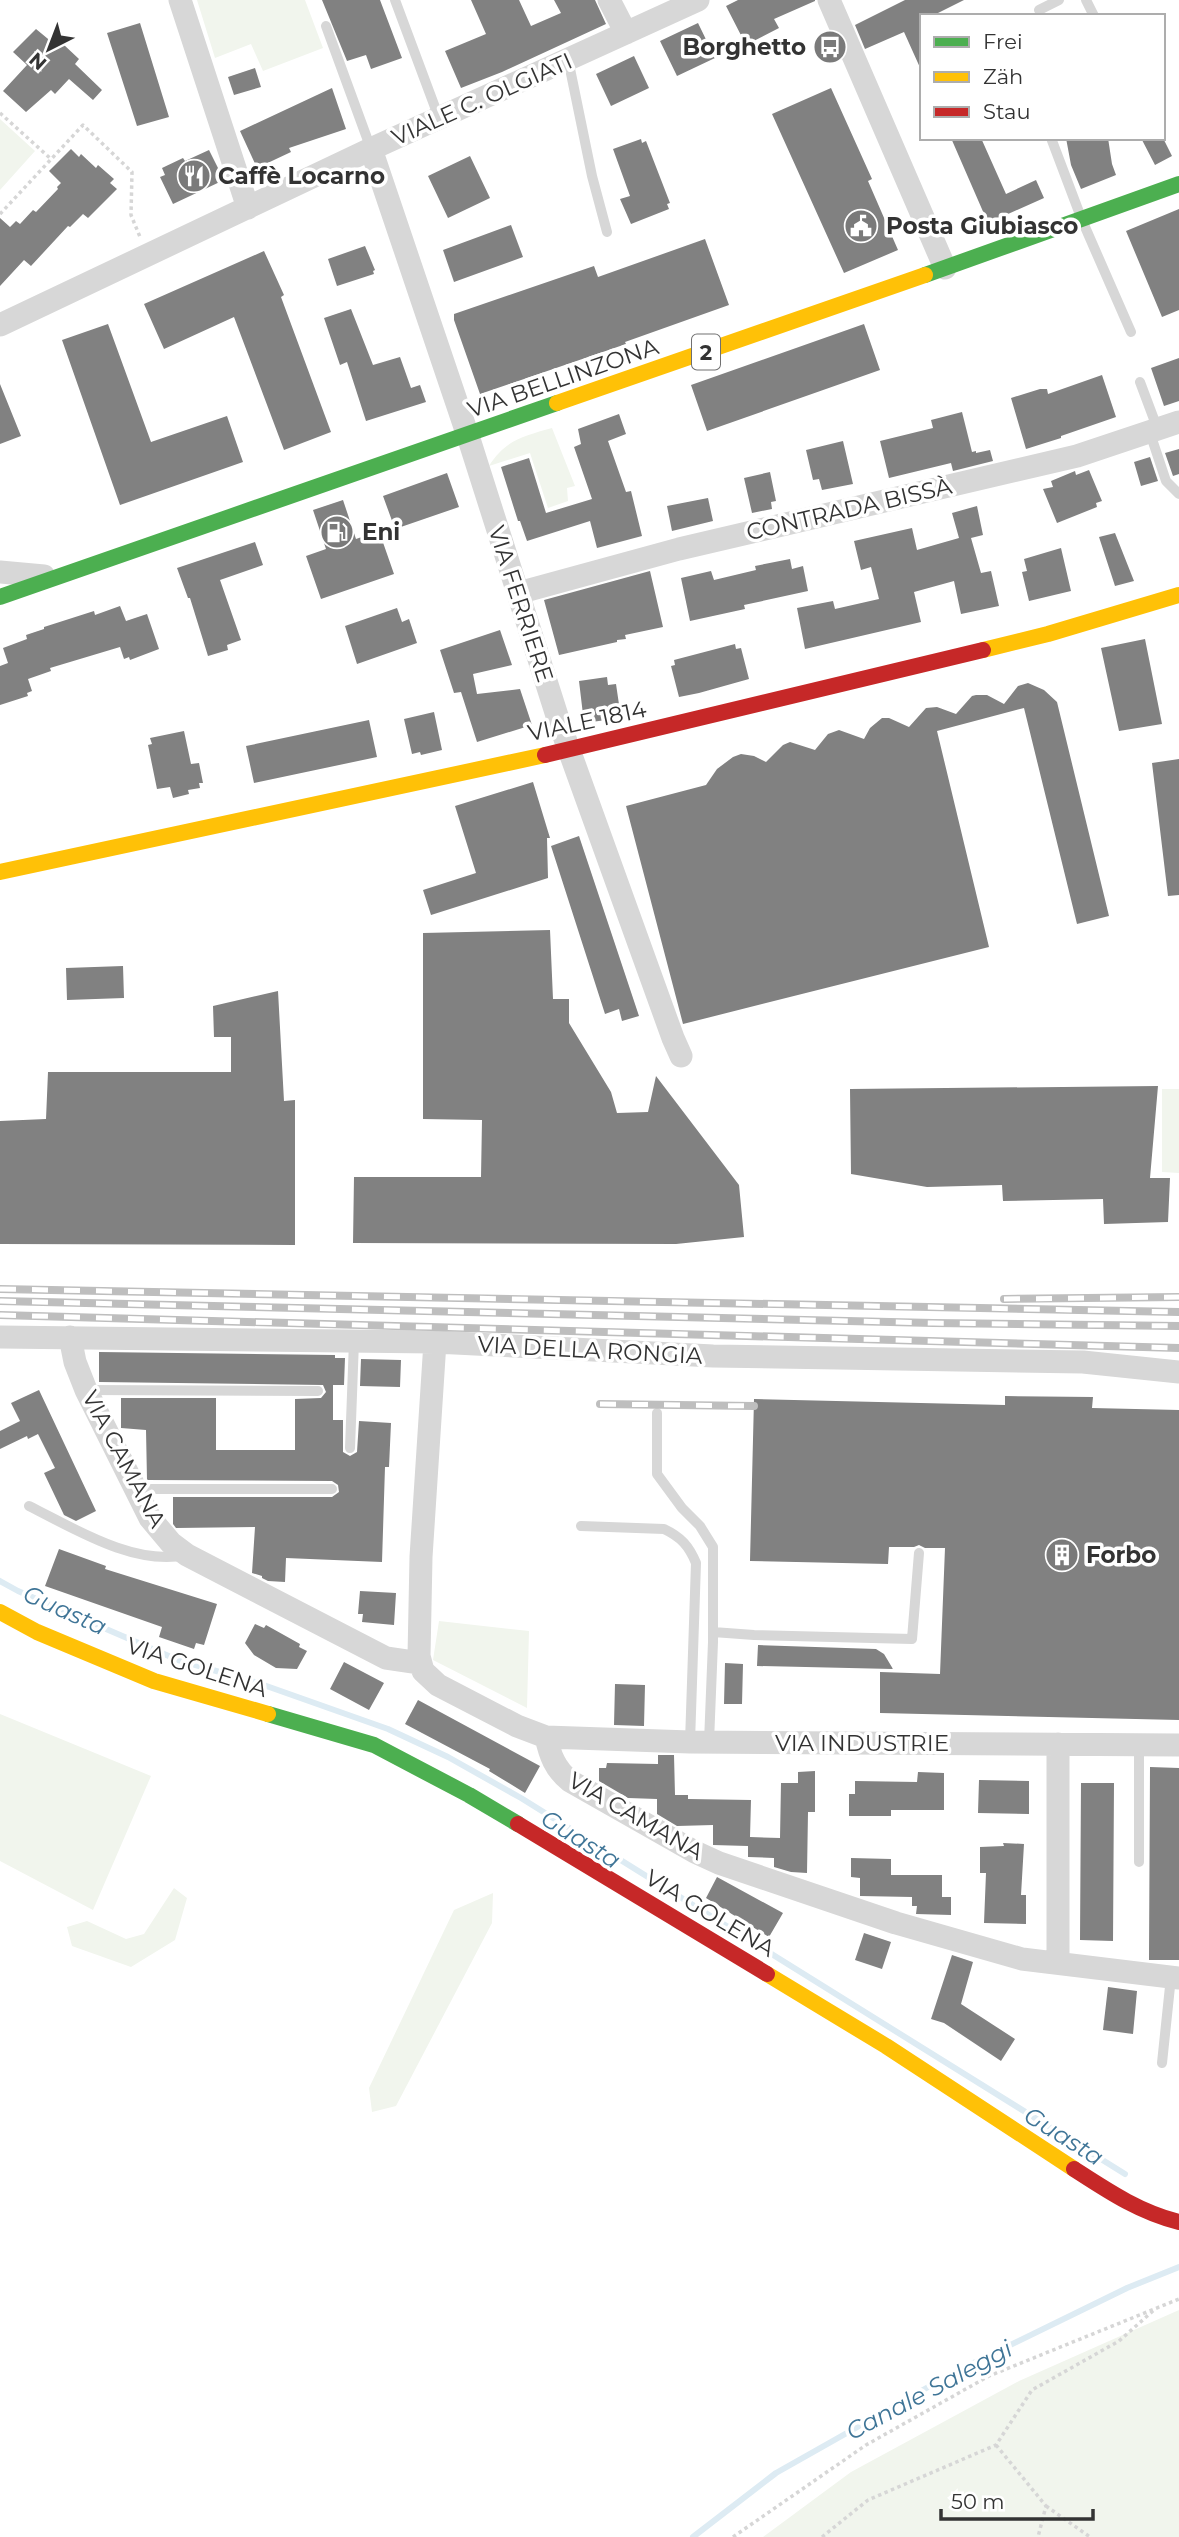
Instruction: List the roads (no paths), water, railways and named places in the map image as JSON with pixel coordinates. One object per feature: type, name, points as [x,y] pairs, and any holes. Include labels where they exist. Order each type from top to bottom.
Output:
[{"type":"street","points":[[180,0],[248,208]]},
{"type":"street","points":[[609,0],[626,33]]},
{"type":"street","name":"VIALE C. OLGIATI","points":[[0,325],[371,149],[698,0]]},
{"type":"street","points":[[829,0],[945,268]]},
{"type":"street","name":"VIA FERRIERE","points":[[371,149],[468,436],[568,748],[681,1056]]},
{"type":"street","name":"VIA BELLINZONA","points":[[0,597],[468,436],[1179,184]]},
{"type":"street","name":"CONTRADA BISSÀ","points":[[518,593],[679,549],[1077,456],[1162,428]]},
{"type":"street","points":[[0,572],[61,577]]},
{"type":"street","name":"VIALE 1814","points":[[0,872],[608,741],[1048,634],[1179,595]]},
{"type":"street","name":"VIA DELLA RONGIA","points":[[0,1337],[435,1342],[713,1356],[1083,1362],[1179,1372]]},
{"type":"street","name":"VIA CAMANA","points":[[70,1337],[75,1362],[86,1390],[150,1518],[160,1532],[187,1555],[386,1658],[420,1663]]},
{"type":"street","points":[[435,1342],[421,1558],[420,1663],[428,1678],[438,1685],[517,1726],[546,1737]]},
{"type":"street","name":"VIA GOLENA","points":[[0,1612],[37,1632],[154,1681],[374,1745],[386,1751],[469,1795],[840,2018],[1125,2202],[1154,2216],[1179,2222]]},
{"type":"street","name":"VIA CAMANA","points":[[546,1737],[551,1758],[562,1775],[570,1781],[719,1863],[896,1923],[1022,1959],[1175,1978]]},
{"type":"street","name":"VIA INDUSTRIE","points":[[546,1737],[700,1742],[1179,1745]]},
{"type":"street","points":[[1058,1744],[1058,1962]]},
{"type":"lane","points":[[395,0],[439,118]]},
{"type":"lane","points":[[1039,9],[1059,0]]},
{"type":"lane","points":[[326,26],[371,149]]},
{"type":"lane","points":[[568,59],[592,176],[607,232]]},
{"type":"lane","points":[[1052,140],[1082,220],[1131,332]]},
{"type":"lane","points":[[1140,382],[1162,428],[1166,481],[1179,494]]},
{"type":"lane","points":[[351,1448],[354,1341]]},
{"type":"lane","points":[[86,1390],[318,1391]]},
{"type":"lane","points":[[657,1413],[657,1474],[682,1508],[700,1526],[713,1547],[713,1632],[700,1742]]},
{"type":"lane","points":[[135,1489],[332,1489]]},
{"type":"lane","points":[[29,1506],[68,1526],[136,1554],[169,1559],[187,1555]]},
{"type":"lane","points":[[581,1525],[664,1529],[690,1548],[696,1563],[700,1742]]},
{"type":"lane","points":[[713,1632],[912,1639],[919,1553]]},
{"type":"lane","points":[[1139,1745],[1139,1862]]},
{"type":"lane","points":[[1162,2063],[1175,1978]]},
{"type":"waterway","name":"Guasta","points":[[0,1581],[178,1660],[258,1683],[388,1729],[448,1757],[521,1798],[1125,2174]]},
{"type":"waterway","name":"Canale Saleggi","points":[[693,2537],[776,2473],[953,2373],[1127,2288],[1179,2267]]},
{"type":"railway","points":[[0,1289],[1179,1312]]},
{"type":"railway","points":[[1004,1299],[1179,1297]]},
{"type":"railway","points":[[0,1301],[933,1323],[1179,1326]]},
{"type":"railway","points":[[0,1315],[1179,1348]]},
{"type":"railway","points":[[600,1404],[754,1406]]},
{"type":"place","name":"Borghetto","points":[[830,47]]},
{"type":"place","name":"Caffè Locarno","points":[[194,176]]},
{"type":"place","name":"Posta Giubiasco","points":[[861,226]]},
{"type":"place","name":"Eni","points":[[337,532]]},
{"type":"place","name":"Forbo","points":[[1062,1555]]}]
